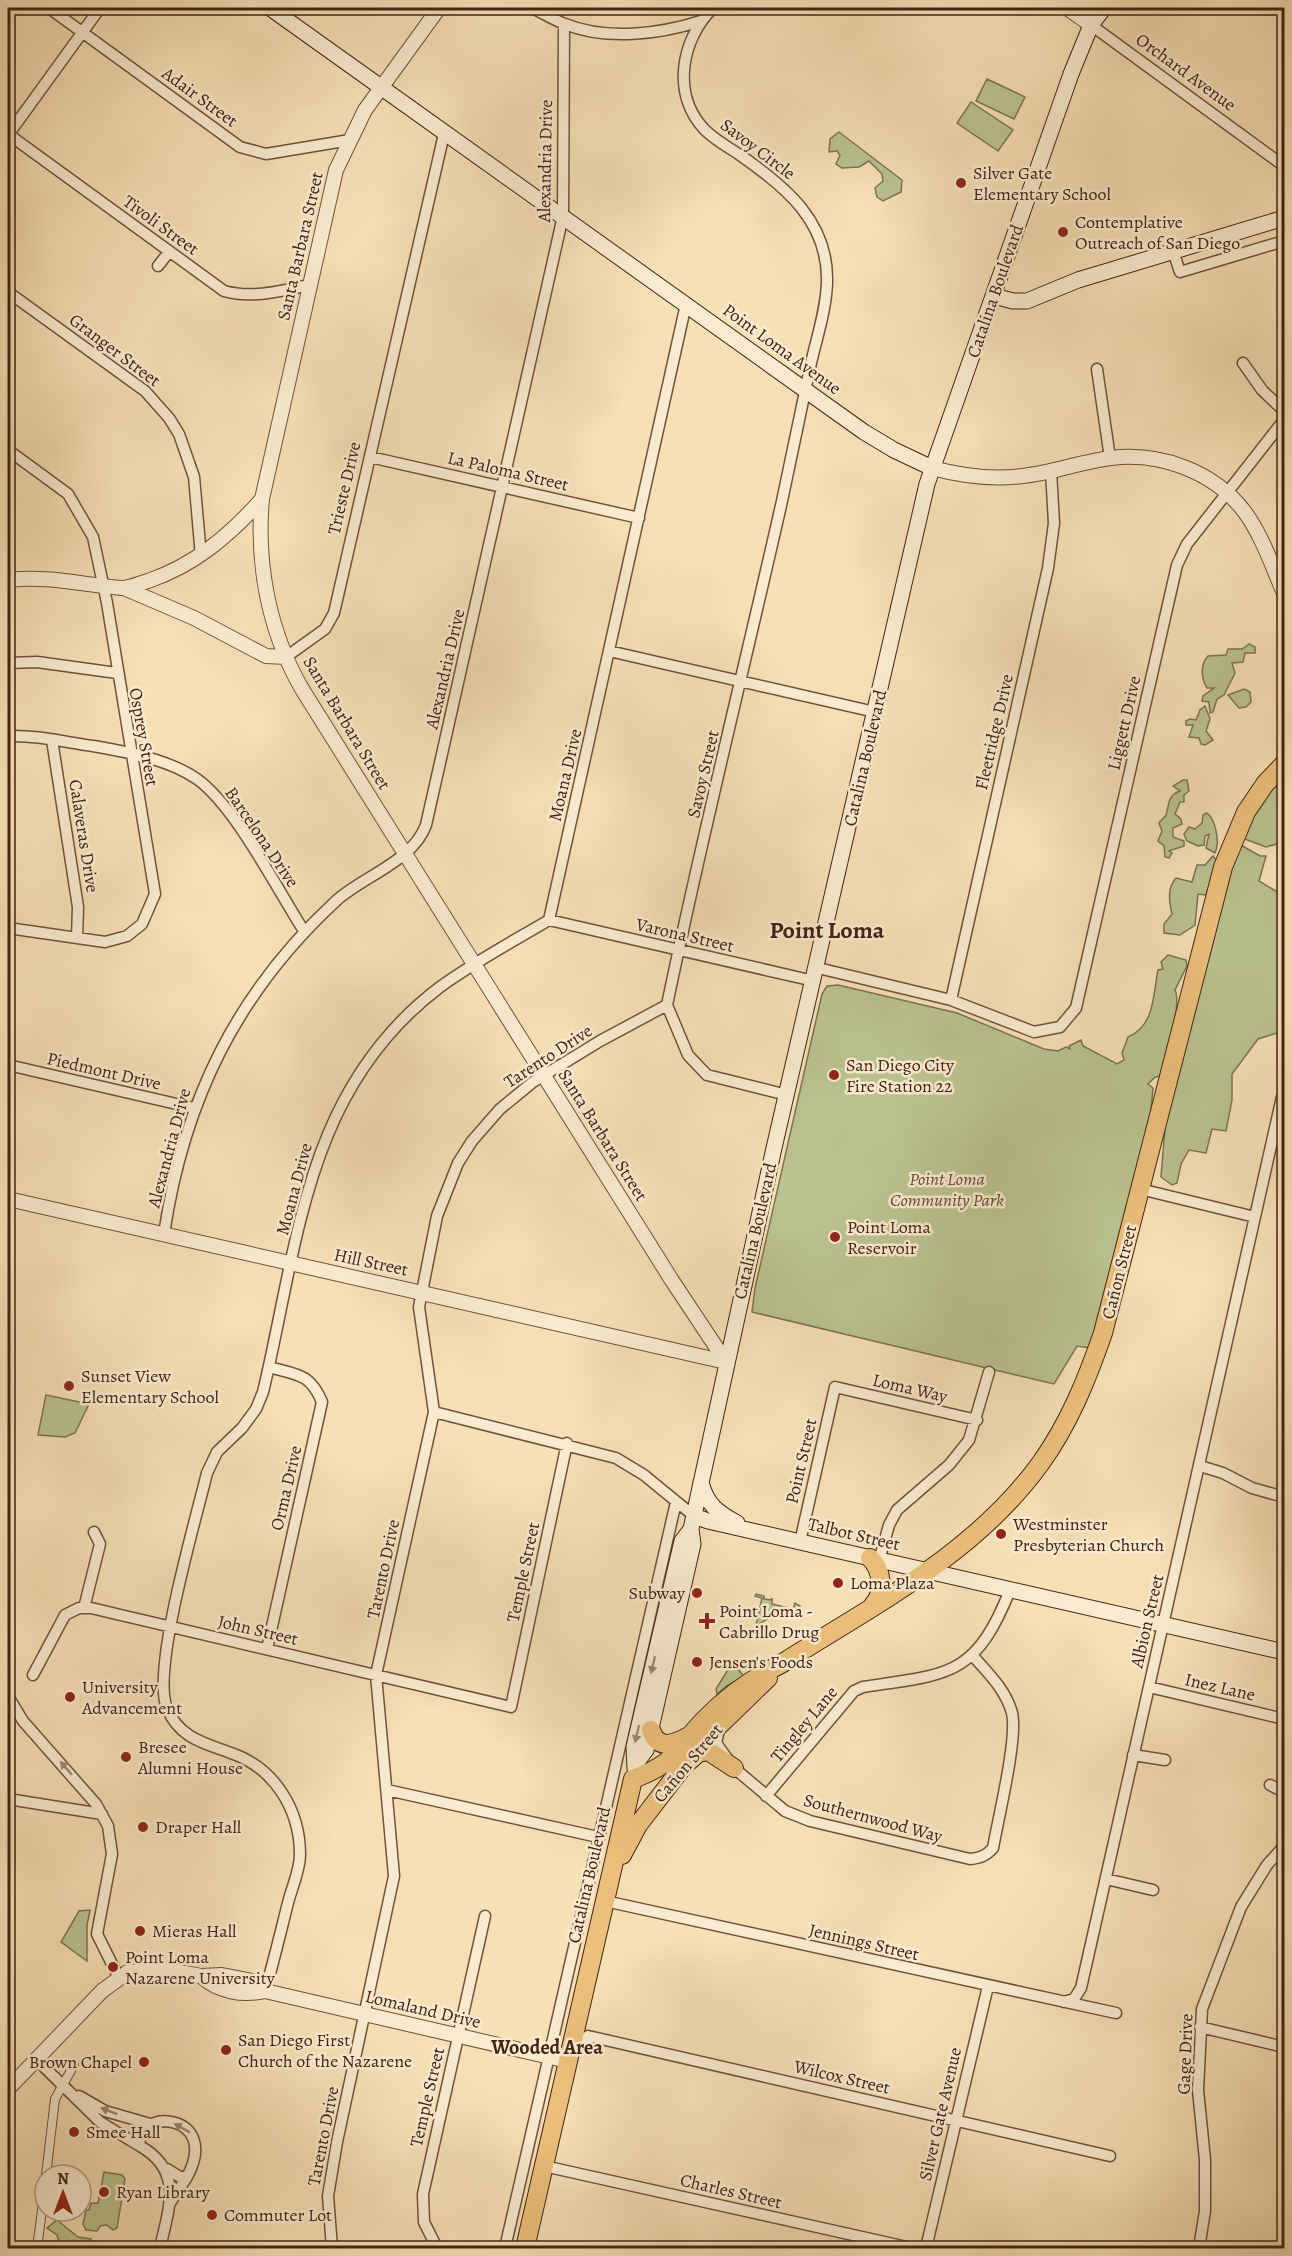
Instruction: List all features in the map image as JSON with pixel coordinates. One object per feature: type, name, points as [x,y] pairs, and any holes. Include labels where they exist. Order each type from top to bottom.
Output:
[{"type":"main road","name":"Point Loma Avenue","points":[[270,8],[877,441],[932,468]]},
{"type":"main road","name":"Catalina Boulevard","points":[[635,1770],[646,1750],[651,1730],[693,1544],[693,1522],[726,1362],[932,468],[1056,114],[1091,25],[1104,8]]},
{"type":"main road","points":[[994,296],[1013,301],[1027,301],[1078,280],[1284,218]]},
{"type":"main road","name":"Cañon Street","points":[[635,1770],[662,1767],[735,1691],[929,1571],[985,1526],[1007,1504],[1040,1464],[1068,1418],[1103,1332],[1209,918],[1229,849],[1252,802],[1284,764]]},
{"type":"main road","points":[[701,1481],[704,1497],[711,1506],[750,1531]]},
{"type":"main road","name":"Catalina Boulevard","points":[[525,2248],[635,1770],[634,1747],[641,1716],[682,1541],[693,1522]]},
{"type":"main road","name":"Talbot Street","points":[[693,1522],[750,1531],[875,1562],[929,1571],[1284,1652]]},
{"type":"main road","points":[[873,1605],[880,1594],[875,1562]]},
{"type":"main road","name":"Cañon Street","points":[[611,1875],[638,1824],[683,1766],[781,1664]]},
{"type":"main road","points":[[651,1730],[656,1740],[665,1745],[675,1744],[691,1736]]},
{"type":"main road","points":[[683,1766],[698,1754],[708,1751],[734,1768]]},
{"type":"street","name":"Adair Street","points":[[49,8],[240,147],[266,154],[350,140]]},
{"type":"street","points":[[8,135],[100,8]]},
{"type":"street","name":"Santa Barbara Street","points":[[439,8],[380,87],[336,170],[262,499],[261,538],[264,578],[270,609],[286,657],[313,706],[706,1334],[726,1362]]},
{"type":"street","points":[[532,8],[564,24],[610,33],[646,32],[682,27],[701,21]]},
{"type":"street","name":"Savoy Circle","points":[[713,8],[701,21],[689,42],[684,70],[685,94],[694,116],[710,135],[769,176],[796,200],[814,225],[823,248],[827,273],[826,297],[806,390]]},
{"type":"street","name":"Orchard Avenue","points":[[1067,8],[1284,166]]},
{"type":"street","name":"Alexandria Drive","points":[[164,1233],[194,1108],[215,1058],[240,1012],[304,931],[343,895],[416,845],[426,825],[504,487],[563,216],[564,24]]},
{"type":"street","name":"Trieste Drive","points":[[286,657],[310,643],[325,629],[334,613],[444,134]]},
{"type":"street","name":"Tivoli Street","points":[[8,135],[224,291],[238,295],[309,285]]},
{"type":"street","points":[[1173,251],[1180,272],[1284,241]]},
{"type":"street","points":[[158,266],[169,252]]},
{"type":"street","name":"Granger Street","points":[[8,292],[145,391],[169,418],[188,454],[194,477],[201,556]]},
{"type":"street","name":"Moana Drive","points":[[265,1991],[300,1857],[298,1827],[287,1800],[275,1782],[251,1762],[233,1753],[198,1743],[179,1729],[170,1714],[162,1681],[170,1626],[207,1473],[217,1452],[242,1428],[256,1409],[269,1367],[312,1173],[330,1126],[348,1089],[385,1039],[412,1011],[441,987],[475,964],[549,920],[686,304]]},
{"type":"street","points":[[1243,363],[1259,387],[1284,411]]},
{"type":"street","points":[[1097,369],[1110,458]]},
{"type":"street","name":"Savoy Street","points":[[667,1005],[806,390]]},
{"type":"street","name":"Liggett Drive","points":[[1028,1031],[1056,1029],[1069,1019],[1076,1008],[1177,565],[1187,543],[1284,420]]},
{"type":"street","name":"Osprey Street","points":[[8,450],[68,494],[93,537],[155,894],[148,916],[142,924],[127,936],[105,942],[8,927]]},
{"type":"street","name":"La Paloma Street","points":[[370,457],[639,518]]},
{"type":"street","name":"Point Loma Avenue","points":[[932,468],[984,478],[1022,476],[1110,458],[1144,457],[1175,464],[1198,474],[1226,492],[1249,519],[1284,593]]},
{"type":"street","name":"Fleetridge Drive","points":[[951,1000],[1048,568],[1054,523],[1051,471]]},
{"type":"street","points":[[124,588],[171,573],[201,556],[233,530],[262,499]]},
{"type":"street","points":[[8,580],[56,578],[124,588],[194,618],[266,656],[286,657]]},
{"type":"street","points":[[609,651],[875,712]]},
{"type":"street","points":[[8,663],[37,662],[117,673]]},
{"type":"street","name":"Barcelona Drive","points":[[8,736],[31,735],[130,752],[196,778],[217,796],[304,931]]},
{"type":"street","name":"Calaveras Drive","points":[[52,740],[78,907],[77,938]]},
{"type":"street","name":"Varona Street","points":[[549,920],[679,951],[951,1000],[1028,1031]]},
{"type":"street","points":[[667,1005],[688,1055],[707,1075],[787,1095]]},
{"type":"street","name":"Tarento Drive","points":[[332,2248],[328,2196],[394,1876],[376,1675],[434,1412],[419,1306],[420,1291],[437,1216],[458,1163],[472,1141],[500,1108],[544,1076],[600,1041],[667,1005]]},
{"type":"street","name":"Piedmont Drive","points":[[8,1065],[194,1108]]},
{"type":"street","name":"Albion Street","points":[[1064,2002],[1074,1999],[1081,1988],[1282,1097]]},
{"type":"street","points":[[1140,1189],[1255,1217]]},
{"type":"street","name":"Hill Street","points":[[8,1199],[726,1362]]},
{"type":"street","name":"Orma Drive","points":[[267,1648],[322,1402],[315,1385],[306,1377],[269,1367]]},
{"type":"street","points":[[875,1562],[897,1510],[957,1458],[969,1440],[977,1420],[989,1372]]},
{"type":"street","name":"Loma Way","points":[[835,1388],[977,1420]]},
{"type":"street","name":"Point Street","points":[[800,1542],[835,1388]]},
{"type":"street","name":"Talbot Street","points":[[434,1412],[567,1443],[624,1462],[676,1502],[693,1522]]},
{"type":"street","name":"Temple Street","points":[[511,1707],[567,1443]]},
{"type":"street","points":[[1200,1466],[1223,1473],[1252,1488],[1284,1497]]},
{"type":"street","name":"Catalina Boulevard","points":[[505,2248],[676,1502]]},
{"type":"street","points":[[33,1675],[65,1615],[84,1608],[100,1544],[94,1532]]},
{"type":"street","name":"Tingley Lane","points":[[765,1796],[854,1691],[863,1687],[933,1676],[958,1667],[973,1656],[989,1633],[1010,1590]]},
{"type":"street","name":"John Street","points":[[84,1608],[267,1648],[511,1707]]},
{"type":"street","name":"Southernwood Way","points":[[726,1719],[716,1737],[716,1743],[734,1768],[765,1796],[785,1810],[810,1821],[970,1859],[987,1855],[993,1848],[1013,1735],[1013,1716],[999,1686],[973,1656]]},
{"type":"street","name":"Inez Lane","points":[[1149,1687],[1284,1719]]},
{"type":"street","points":[[8,1696],[23,1721],[91,1797],[108,1826],[112,1854],[97,1934],[119,1978]]},
{"type":"street","points":[[1133,1755],[1165,1760]]},
{"type":"street","points":[[1270,1785],[1284,1792]]},
{"type":"street","points":[[387,1790],[598,1837]]},
{"type":"street","points":[[8,1800],[102,1814]]},
{"type":"street","name":"Gage Drive","points":[[1199,2248],[1205,2211],[1205,2160],[1198,2090],[1200,2027],[1207,1994],[1238,1914],[1267,1865],[1284,1846]]},
{"type":"street","points":[[1106,1879],[1153,1890]]},
{"type":"street","name":"Jennings Street","points":[[605,1901],[1116,2013]]},
{"type":"street","name":"Temple Street","points":[[436,2248],[424,2222],[423,2194],[485,1916]]},
{"type":"street","name":"Lomaland Drive","points":[[8,2089],[102,1991],[128,1972],[144,1969],[164,1969],[201,1976],[222,1975],[252,1981],[265,1991],[559,2059],[571,2049]]},
{"type":"street","name":"Silver Gate Avenue","points":[[926,2248],[988,1986]]},
{"type":"street","points":[[1200,2027],[1284,2047]]},
{"type":"street","name":"Wilcox Street","points":[[571,2049],[588,2036],[1110,2156]]},
{"type":"street","points":[[37,2060],[100,2122],[155,2155],[168,2169],[180,2177],[187,2177]]},
{"type":"street","points":[[47,2163],[55,2099],[67,2088],[74,2065]]},
{"type":"street","points":[[67,2088],[105,2111],[150,2124]]},
{"type":"street","points":[[140,2146],[138,2138],[144,2127],[150,2124],[164,2121],[180,2125],[191,2133],[197,2146],[193,2166],[170,2203]]},
{"type":"street","name":"Charles Street","points":[[544,2166],[911,2248]]},
{"type":"street","points":[[160,2248],[170,2203],[168,2169]]},
{"type":"street","points":[[37,2248],[40,2223]]},
{"type":"green space","points":[[987,79],[1025,97],[1014,119],[976,101]]},
{"type":"green space","points":[[971,102],[1013,130],[998,151],[957,123]]},
{"type":"green space","points":[[839,132],[902,180],[901,192],[883,201],[877,197],[875,188],[883,181],[882,174],[869,161],[859,167],[842,168],[836,164],[840,155],[837,151],[829,152],[830,139]]},
{"type":"green space","points":[[1249,644],[1255,647],[1255,653],[1245,653],[1243,662],[1232,663],[1235,673],[1224,695],[1217,699],[1213,712],[1210,713],[1209,702],[1202,701],[1203,696],[1214,688],[1207,688],[1204,680],[1202,672],[1205,660],[1208,656],[1226,655],[1228,649],[1242,649]]},
{"type":"green space","points":[[1244,689],[1250,692],[1251,702],[1246,707],[1239,708],[1228,695]]},
{"type":"green space","points":[[1205,706],[1210,719],[1206,731],[1213,740],[1205,745],[1201,744],[1199,738],[1189,737],[1193,725],[1186,725],[1186,721],[1196,720],[1200,710]]},
{"type":"green space","points":[[1284,775],[1284,842],[1266,847],[1242,838],[1253,813]]},
{"type":"green space","points":[[1187,780],[1189,791],[1184,795],[1184,802],[1180,802],[1175,814],[1181,819],[1182,824],[1173,828],[1173,837],[1184,841],[1184,846],[1169,851],[1172,853],[1169,858],[1165,857],[1164,846],[1158,841],[1162,831],[1159,823],[1166,815],[1171,798],[1180,791],[1173,786]]},
{"type":"green space","points":[[1207,813],[1213,821],[1216,832],[1215,853],[1206,848],[1209,834],[1205,836],[1204,845],[1198,846],[1187,841],[1184,834],[1189,827],[1195,829],[1202,823],[1203,815]]},
{"type":"green space","points":[[1239,844],[1260,856],[1266,856],[1259,881],[1284,896],[1284,1038],[1277,1033],[1258,1039],[1232,1074],[1232,1100],[1226,1131],[1212,1129],[1206,1153],[1189,1150],[1181,1164],[1177,1183],[1172,1185],[1161,1177],[1166,1116],[1214,928]]},
{"type":"green space","points":[[1213,856],[1217,861],[1206,895],[1198,894],[1195,925],[1180,935],[1164,933],[1164,924],[1172,914],[1170,895],[1173,882],[1176,878],[1192,882],[1197,865],[1205,865]]},
{"type":"green space","name":"Point Loma Community Park","points":[[1168,955],[1186,960],[1187,966],[1175,990],[1177,1006],[1163,1076],[1155,1077],[1148,1084],[1153,1088],[1150,1120],[1090,1348],[1077,1346],[1054,1384],[752,1312],[755,1288],[822,994],[827,986],[838,985],[957,1013],[1044,1049],[1058,1051],[1066,1047],[1070,1049],[1069,1046],[1081,1040],[1083,1046],[1117,1064],[1124,1060],[1122,1053],[1128,1037],[1137,1032],[1148,1017],[1158,970],[1163,969],[1161,962]]},
{"type":"green space","points":[[46,1395],[89,1404],[75,1433],[65,1437],[38,1435]]},
{"type":"green space","points":[[756,1594],[764,1596],[764,1599],[771,1600],[772,1598],[772,1604],[793,1609],[795,1603],[800,1606],[793,1611],[787,1610],[791,1612],[787,1615],[783,1609],[758,1625],[762,1631],[752,1637],[746,1637],[747,1634],[754,1635],[762,1598],[755,1596]]},
{"type":"green space","points":[[729,1668],[739,1670],[744,1677],[717,1694],[716,1689]]},
{"type":"green space","points":[[90,1910],[87,1925],[87,1961],[61,1942],[79,1911]]},
{"type":"green space","points":[[104,2172],[122,2175],[125,2179],[117,2228],[113,2230],[107,2225],[100,2226],[97,2231],[86,2230],[83,2223],[93,2223],[93,2203],[98,2203]]},
{"type":"green space","points":[[53,2223],[61,2223],[78,2237],[91,2239],[92,2248],[61,2248],[57,2235],[47,2228]]},
{"type":"place","name":"Silver Gate Elementary School","points":[[961,183]]},
{"type":"place","name":"Contemplative Outreach of San Diego","points":[[1063,232]]},
{"type":"place","name":"San Diego City Fire Station 22","points":[[834,1075]]},
{"type":"place","name":"Point Loma Reservoir","points":[[835,1237]]},
{"type":"place","name":"Sunset View Elementary School","points":[[69,1386]]},
{"type":"place","name":"Westminster Presbyterian Church","points":[[1001,1534]]},
{"type":"place","name":"Loma Plaza","points":[[838,1583]]},
{"type":"place","name":"Subway","points":[[697,1593]]},
{"type":"place","name":"Point Loma - Cabrillo Drug","points":[[707,1621]]},
{"type":"place","name":"Jensen's Foods","points":[[697,1662]]},
{"type":"place","name":"University Advancement","points":[[70,1697]]},
{"type":"place","name":"Bresee Alumni House","points":[[126,1757]]},
{"type":"place","name":"Draper Hall","points":[[143,1827]]},
{"type":"place","name":"Mieras Hall","points":[[140,1931]]},
{"type":"place","name":"Point Loma Nazarene University","points":[[113,1967]]},
{"type":"place","name":"San Diego First Church of the Nazarene","points":[[226,2050]]},
{"type":"place","name":"Brown Chapel","points":[[144,2062]]},
{"type":"place","name":"Smee Hall","points":[[74,2132]]},
{"type":"place","name":"Ryan Library","points":[[104,2192]]},
{"type":"place","name":"Commuter Lot","points":[[212,2215]]},
{"type":"district","name":"Point Loma","points":[[827,930]]},
{"type":"district","name":"Wooded Area","points":[[547,2047]]}]
